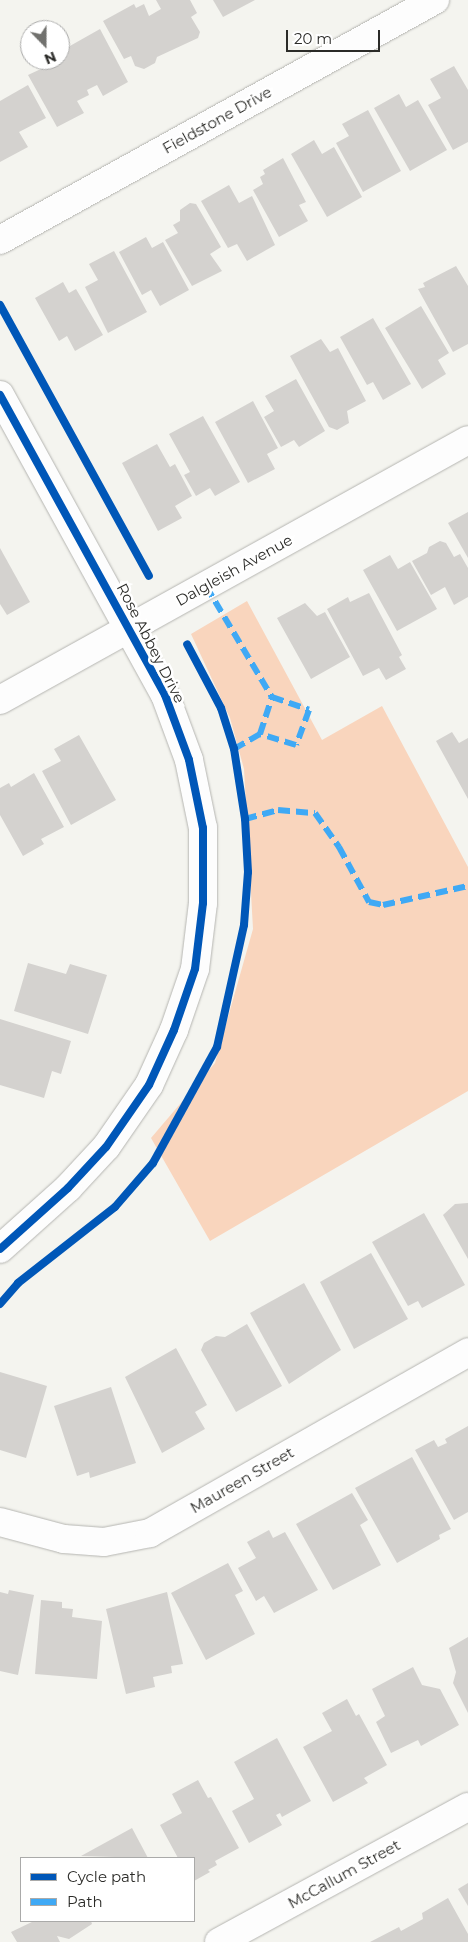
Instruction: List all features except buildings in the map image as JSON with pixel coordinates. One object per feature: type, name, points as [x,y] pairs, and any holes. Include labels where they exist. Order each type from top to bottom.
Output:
[{"type":"street","name":"Fieldstone Drive","points":[[0,240],[434,0]]},
{"type":"street","name":"Rose Abbey Drive","points":[[0,395],[129,628],[172,713],[189,760],[203,828],[204,903],[194,969],[174,1030],[149,1084],[106,1148],[68,1188],[0,1249]]},
{"type":"street","name":"Dalgleish Avenue","points":[[0,700],[468,440]]},
{"type":"street","name":"Maureen Street","points":[[0,1522],[64,1539],[104,1542],[150,1533],[468,1352]]},
{"type":"street","name":"McCallum Street","points":[[219,1942],[468,1807]]},
{"type":"shaded area","points":[[247,601],[322,740],[382,706],[468,867],[468,1091],[210,1241],[151,1138],[215,1063],[253,929],[244,769],[230,718],[191,634]]},
{"type":"marked path","points":[[206,586],[272,697],[309,710],[296,745],[260,734],[272,697]]},
{"type":"marked path","points":[[234,749],[260,734]]},
{"type":"marked path","points":[[245,819],[278,810],[315,813],[339,847],[369,902],[383,905],[468,886]]},
{"type":"cycle path","points":[[0,305],[149,576]]},
{"type":"cycle path","points":[[0,395],[165,695],[189,760],[203,828],[203,903],[195,969],[174,1030],[149,1085],[106,1147],[68,1188],[0,1249]]},
{"type":"cycle path","points":[[0,1304],[18,1283],[115,1207],[153,1163],[217,1047],[244,925],[248,872],[245,819],[234,749],[221,708],[187,644]]}]
